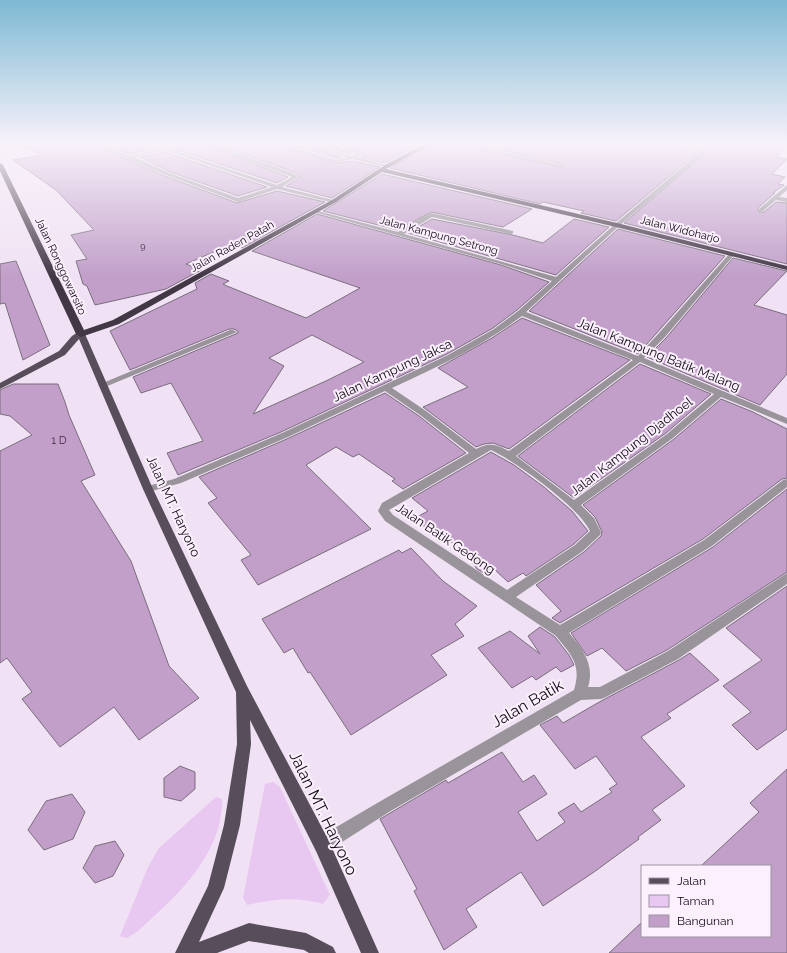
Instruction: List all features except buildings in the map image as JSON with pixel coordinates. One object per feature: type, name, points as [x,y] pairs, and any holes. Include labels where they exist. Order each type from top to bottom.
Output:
[{"type":"highway","name":"Jalan Ronggowarsito","points":[[11,187],[81,334]]},
{"type":"highway","name":"Jalan Raden Patah","points":[[81,334],[116,322],[334,201],[354,187]]},
{"type":"highway","name":"Jalan Widoharjo","points":[[465,187],[617,224],[787,268]]},
{"type":"main road","name":"Jalan MT. Haryono","points":[[81,334],[148,489],[242,690],[322,845],[370,953]]},
{"type":"main road","points":[[0,386],[62,353],[75,338],[81,334]]},
{"type":"main road","name":"Jalan MT. Haryono","points":[[184,953],[216,888],[232,825],[244,744],[242,690]]},
{"type":"main road","points":[[193,953],[249,932],[306,942],[327,953]]},
{"type":"street","points":[[204,187],[238,200],[276,187]]},
{"type":"street","points":[[279,187],[334,201]]},
{"type":"street","name":"Jalan Kampung Jaksa","points":[[148,489],[177,481],[285,435],[384,387],[452,357],[497,331],[520,313],[617,224],[662,187]]},
{"type":"street","points":[[761,210],[786,187]]},
{"type":"street","points":[[775,198],[787,200]]},
{"type":"street","name":"Jalan Kampung Setrong","points":[[316,211],[503,263],[557,280]]},
{"type":"street","points":[[399,234],[431,215],[511,232]]},
{"type":"street","points":[[509,456],[639,359],[662,335],[732,254]]},
{"type":"street","name":"Jalan Kampung Batik Malang","points":[[520,313],[639,359],[787,421]]},
{"type":"street","points":[[102,385],[233,332]]},
{"type":"street","points":[[384,387],[423,413],[476,454],[487,447],[492,447],[509,456],[574,505]]},
{"type":"street","name":"Jalan Kampung Djadhoel","points":[[508,596],[579,548],[596,532],[594,527],[574,505],[670,436],[720,393]]},
{"type":"street","name":"Jalan Batik Gedong","points":[[476,454],[386,506],[383,511],[389,518],[560,632]]},
{"type":"street","points":[[560,632],[708,543],[787,482]]},
{"type":"street","points":[[579,694],[601,693],[673,655],[787,578]]},
{"type":"street","name":"Jalan Batik","points":[[322,845],[384,807],[579,694],[584,682],[585,670],[580,657],[560,632]]},
{"type":"green space","points":[[273,782],[280,787],[330,895],[323,904],[304,900],[285,899],[247,905],[243,898],[265,784]]},
{"type":"green space","points":[[216,797],[222,799],[220,821],[215,838],[198,868],[176,895],[138,931],[127,938],[120,936],[148,867],[159,848]]}]
